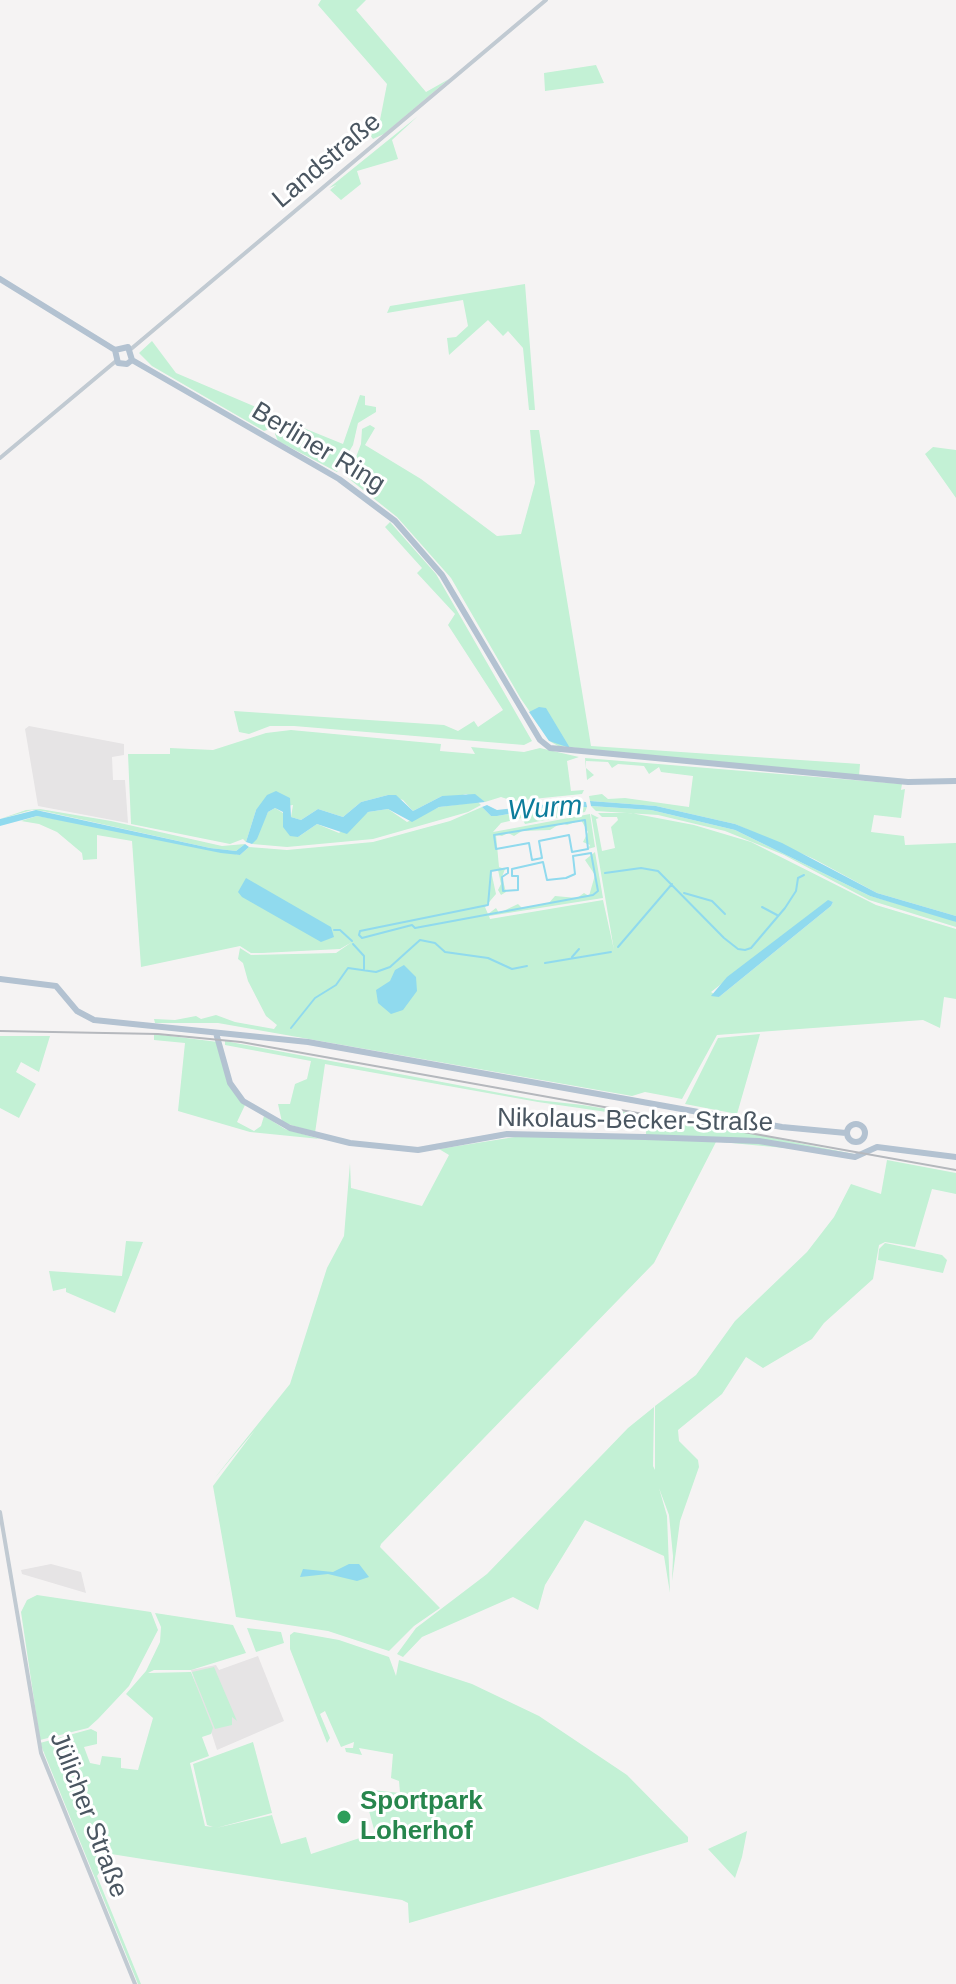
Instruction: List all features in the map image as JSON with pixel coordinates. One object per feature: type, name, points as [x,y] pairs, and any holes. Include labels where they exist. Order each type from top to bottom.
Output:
[{"type":"main road","points":[[0,279],[115,350]]},
{"type":"main road","points":[[123,346],[131,349],[132,360],[124,365],[116,361],[115,350],[123,346]]},
{"type":"main road","name":"Berliner Ring","points":[[132,360],[339,479],[395,521],[442,575],[545,744],[561,752],[908,782],[956,781]]},
{"type":"main road","points":[[0,979],[56,986],[77,1011],[94,1020],[308,1042],[794,1129],[846,1133]]},
{"type":"main road","name":"Nikolaus-Becker-Straße","points":[[216,1033],[237,1095],[280,1124],[324,1138],[418,1150],[489,1136],[525,1134],[718,1139],[860,1157],[873,1148]]},
{"type":"main road","points":[[858,1114],[858,1124],[864,1130],[863,1139]]},
{"type":"main road","points":[[846,1133],[851,1125],[858,1124]]},
{"type":"main road","points":[[846,1133],[851,1141],[863,1139]]},
{"type":"main road","points":[[863,1139],[873,1148],[956,1157]]},
{"type":"street","name":"Landstraße","points":[[131,349],[546,0]]},
{"type":"street","points":[[0,458],[116,361]]},
{"type":"street","name":"Jülicher Straße","points":[[0,1512],[41,1753],[135,1984]]},
{"type":"shaded area","points":[[29,726],[124,744],[124,755],[112,757],[113,780],[125,780],[128,823],[38,806],[25,729]]},
{"type":"shaded area","points":[[51,1564],[81,1572],[86,1593],[22,1574],[21,1570]]},
{"type":"shaded area","points":[[258,1656],[284,1721],[217,1750],[191,1670],[216,1665],[219,1670]]},
{"type":"green space","points":[[321,0],[366,0],[356,10],[426,92],[449,79],[384,134],[373,139],[368,132],[380,120],[387,84],[318,5]]},
{"type":"green space","points":[[596,65],[604,83],[545,91],[544,73]]},
{"type":"green space","points":[[418,116],[392,140],[398,159],[357,171],[361,184],[341,200],[330,190],[336,185],[329,188]]},
{"type":"green space","points":[[525,284],[535,410],[529,410],[523,348],[508,331],[503,336],[488,320],[449,355],[447,338],[456,337],[468,326],[463,300],[387,313],[390,306]]},
{"type":"green space","points":[[152,341],[176,373],[277,416],[270,429],[264,431],[152,366],[139,353]]},
{"type":"green space","points":[[360,395],[365,396],[365,405],[376,407],[376,412],[358,423],[353,445],[337,472],[278,441],[275,434],[284,420],[343,444]]},
{"type":"green space","points":[[370,425],[375,428],[365,445],[421,479],[497,536],[521,534],[535,483],[530,430],[539,430],[591,746],[860,764],[859,776],[558,746],[551,742],[521,699],[451,578],[397,517],[348,478],[361,444],[362,429]]},
{"type":"green space","points":[[933,447],[956,450],[956,498],[925,454]]},
{"type":"green space","points":[[390,522],[436,574],[532,741],[524,745],[294,726],[270,726],[249,734],[239,732],[234,711],[444,725],[458,731],[474,721],[478,727],[503,710],[448,625],[455,614],[417,573],[422,568],[385,527]]},
{"type":"green space","points":[[291,730],[441,744],[440,751],[475,754],[471,747],[524,752],[540,748],[579,757],[567,761],[571,791],[584,790],[582,794],[513,801],[501,797],[485,802],[466,794],[454,798],[442,796],[413,811],[403,800],[388,795],[361,802],[343,817],[318,809],[301,820],[291,817],[293,805],[256,810],[246,842],[243,839],[230,844],[131,824],[128,754],[170,754],[170,748],[213,750],[266,733]]},
{"type":"green space","points":[[585,758],[902,784],[901,790],[905,789],[901,818],[874,815],[871,832],[904,836],[905,845],[956,843],[956,916],[877,893],[814,859],[735,824],[656,806],[590,801],[589,796],[602,794],[608,799],[625,798],[689,807],[693,776],[661,772],[659,767],[649,774],[644,766],[618,764],[612,768],[608,762],[586,761],[586,768],[594,775],[587,780]]},
{"type":"green space","points":[[478,802],[481,805],[468,812],[373,839],[287,847],[252,844],[268,812],[275,808],[283,813],[298,837],[317,824],[339,833],[368,812],[388,809],[407,822],[439,807]]},
{"type":"green space","points":[[591,806],[651,810],[735,830],[870,896],[945,917],[956,922],[956,927],[869,900],[784,855],[725,831],[658,815],[596,811]]},
{"type":"green space","points":[[482,807],[491,816],[497,816],[543,808],[587,807],[585,812],[525,824],[522,818],[501,823],[493,832],[590,814],[595,847],[588,849],[590,845],[583,842],[588,832],[581,820],[567,825],[561,823],[550,830],[522,831],[514,836],[508,833],[496,835],[499,867],[505,869],[502,877],[506,892],[501,895],[498,890],[501,884],[498,870],[491,871],[496,894],[485,907],[488,914],[496,908],[499,913],[518,904],[522,908],[548,904],[555,896],[577,898],[584,893],[589,896],[595,875],[585,860],[595,852],[603,898],[489,916],[490,919],[603,900],[614,950],[591,814],[599,818],[596,819],[602,851],[615,848],[611,827],[618,820],[617,817],[602,817],[598,813],[631,813],[694,825],[751,842],[876,905],[956,929],[956,999],[944,997],[940,1028],[923,1020],[717,1035],[682,1099],[645,1092],[632,1096],[218,1023],[155,1023],[154,1019],[175,1020],[196,1016],[201,1019],[216,1015],[274,1029],[277,1025],[266,1016],[248,981],[243,963],[238,959],[240,948],[251,955],[336,953],[352,942],[340,949],[262,953],[251,953],[240,946],[141,967],[132,841],[97,835],[97,859],[83,860],[82,853],[57,832],[21,821],[37,816],[240,855],[249,847],[287,850],[373,842],[450,821]],"holes":[[[828,901],[833,902],[719,997],[711,992]]]},
{"type":"green space","points":[[40,809],[222,846],[245,844],[236,851],[210,848],[43,811],[32,810],[0,819],[26,810]]},
{"type":"green space","points":[[154,1034],[218,1042],[227,1081],[245,1105],[237,1122],[254,1131],[261,1126],[264,1116],[285,1129],[320,1139],[250,1132],[178,1111],[185,1043],[154,1040]]},
{"type":"green space","points":[[760,1034],[737,1114],[685,1104],[718,1038]]},
{"type":"green space","points":[[0,1036],[50,1036],[39,1072],[21,1062],[16,1072],[36,1084],[19,1118],[0,1108]]},
{"type":"green space","points":[[225,1041],[537,1100],[723,1128],[859,1155],[646,1135],[646,1119],[641,1117],[538,1102],[325,1064],[315,1133],[282,1122],[278,1104],[290,1104],[295,1084],[307,1079],[311,1061],[225,1045]]},
{"type":"green space","points":[[521,1136],[717,1140],[654,1263],[381,1544],[380,1547],[440,1608],[414,1626],[389,1651],[328,1631],[236,1617],[213,1486],[255,1430],[213,1480],[290,1384],[327,1268],[344,1236],[350,1163],[351,1188],[422,1206],[449,1155],[439,1149]]},
{"type":"green space","points":[[887,1160],[956,1173],[956,1194],[932,1189],[915,1247],[885,1242],[879,1245],[873,1279],[824,1323],[812,1339],[763,1368],[746,1357],[722,1394],[678,1430],[679,1441],[698,1460],[699,1467],[680,1521],[672,1581],[669,1515],[659,1488],[667,1516],[670,1593],[664,1556],[585,1520],[545,1585],[538,1610],[513,1597],[422,1637],[403,1657],[397,1654],[416,1628],[487,1574],[628,1428],[654,1407],[655,1470],[655,1406],[696,1375],[735,1321],[807,1252],[834,1217],[851,1184],[881,1194]]},
{"type":"green space","points":[[126,1241],[143,1242],[115,1313],[66,1292],[66,1288],[53,1291],[49,1271],[122,1276]]},
{"type":"green space","points":[[885,1243],[942,1255],[947,1260],[943,1273],[878,1260],[879,1249]]},
{"type":"green space","points":[[37,1595],[151,1612],[158,1630],[129,1686],[98,1719],[88,1728],[40,1740],[21,1612],[27,1600]]},
{"type":"green space","points":[[155,1613],[233,1625],[246,1653],[191,1670],[154,1670],[148,1673],[191,1672],[213,1728],[211,1734],[202,1737],[209,1756],[190,1763],[205,1826],[213,1827],[207,1825],[193,1764],[253,1742],[272,1813],[216,1828],[272,1815],[281,1844],[306,1837],[311,1854],[375,1833],[363,1789],[400,1793],[399,1781],[391,1778],[393,1754],[359,1748],[362,1755],[346,1752],[345,1748],[353,1748],[354,1742],[341,1747],[325,1711],[320,1714],[330,1738],[327,1743],[290,1649],[290,1635],[294,1632],[339,1640],[389,1657],[396,1676],[399,1660],[472,1684],[539,1716],[627,1775],[688,1837],[688,1842],[409,1923],[408,1903],[402,1900],[111,1854],[97,1876],[141,1984],[138,1984],[40,1743],[91,1729],[97,1732],[97,1744],[84,1747],[90,1763],[100,1765],[102,1756],[121,1758],[121,1768],[138,1770],[153,1718],[126,1694],[146,1671],[160,1642],[161,1627]]},
{"type":"green space","points":[[247,1628],[281,1632],[284,1643],[256,1652]]},
{"type":"green space","points":[[214,1667],[237,1721],[232,1717],[232,1725],[215,1729],[192,1672]]},
{"type":"green space","points":[[747,1831],[742,1857],[735,1878],[708,1849]]},
{"type":"water","points":[[539,707],[546,708],[570,748],[549,741],[529,712]]},
{"type":"water","points":[[276,791],[290,798],[291,817],[301,820],[318,809],[343,817],[361,802],[388,795],[396,795],[413,811],[442,796],[475,794],[485,802],[439,807],[412,822],[388,809],[368,812],[347,834],[317,824],[298,837],[290,836],[283,827],[283,812],[275,808],[268,812],[257,839],[252,844],[246,842],[256,810],[267,795]]},
{"type":"water","points":[[590,801],[656,806],[735,824],[782,843],[877,893],[956,916],[956,922],[870,896],[735,830],[651,810],[591,806]]},
{"type":"water","points":[[586,802],[587,807],[543,808],[491,816],[482,807],[487,805],[497,810]]},
{"type":"water","points":[[36,810],[210,848],[236,851],[245,844],[249,847],[240,855],[221,853],[37,816],[0,826],[0,819]]},
{"type":"water","points":[[246,878],[331,927],[334,937],[321,942],[242,897],[238,892]]},
{"type":"water","points":[[828,900],[833,902],[831,906],[719,997],[711,996],[727,977]]},
{"type":"water","points":[[404,965],[416,977],[417,991],[403,1010],[391,1014],[378,1003],[376,990],[390,981],[395,970]]},
{"type":"water","points":[[349,1564],[359,1564],[369,1577],[357,1581],[328,1574],[300,1577],[303,1569],[333,1572]]},
{"type":"waterway","name":"Wurm","points":[[585,820],[588,849],[572,852],[569,835],[539,841],[542,858],[532,860],[529,843],[496,849],[494,835],[585,820]]},
{"type":"waterway","points":[[591,853],[598,891],[593,895],[415,928],[412,925],[362,938],[359,935],[360,931],[488,905],[491,871],[508,868],[508,873],[502,877],[503,891],[518,890],[518,876],[512,876],[512,869],[543,862],[547,880],[566,878],[575,874],[573,856],[591,853]]},
{"type":"waterway","points":[[605,873],[641,868],[658,871],[724,938],[738,949],[745,950],[751,948],[785,908],[796,891],[798,878],[804,875]]},
{"type":"waterway","points":[[618,947],[672,884]]},
{"type":"waterway","points":[[684,893],[712,901],[725,914]]},
{"type":"waterway","points":[[762,907],[777,915]]},
{"type":"waterway","points":[[334,930],[340,930],[352,941]]},
{"type":"waterway","points":[[291,1028],[315,998],[336,985],[348,968],[376,972],[390,967],[420,940],[435,943],[445,952],[488,958],[512,969],[527,966]]},
{"type":"waterway","points":[[353,944],[364,956],[364,969]]},
{"type":"waterway","points":[[572,957],[579,949]]},
{"type":"waterway","points":[[545,963],[611,952]]},
{"type":"railway","points":[[0,1031],[158,1034],[241,1042],[956,1170]]},
{"type":"place","name":"Sportpark Loherhof","points":[[344,1817]]}]
